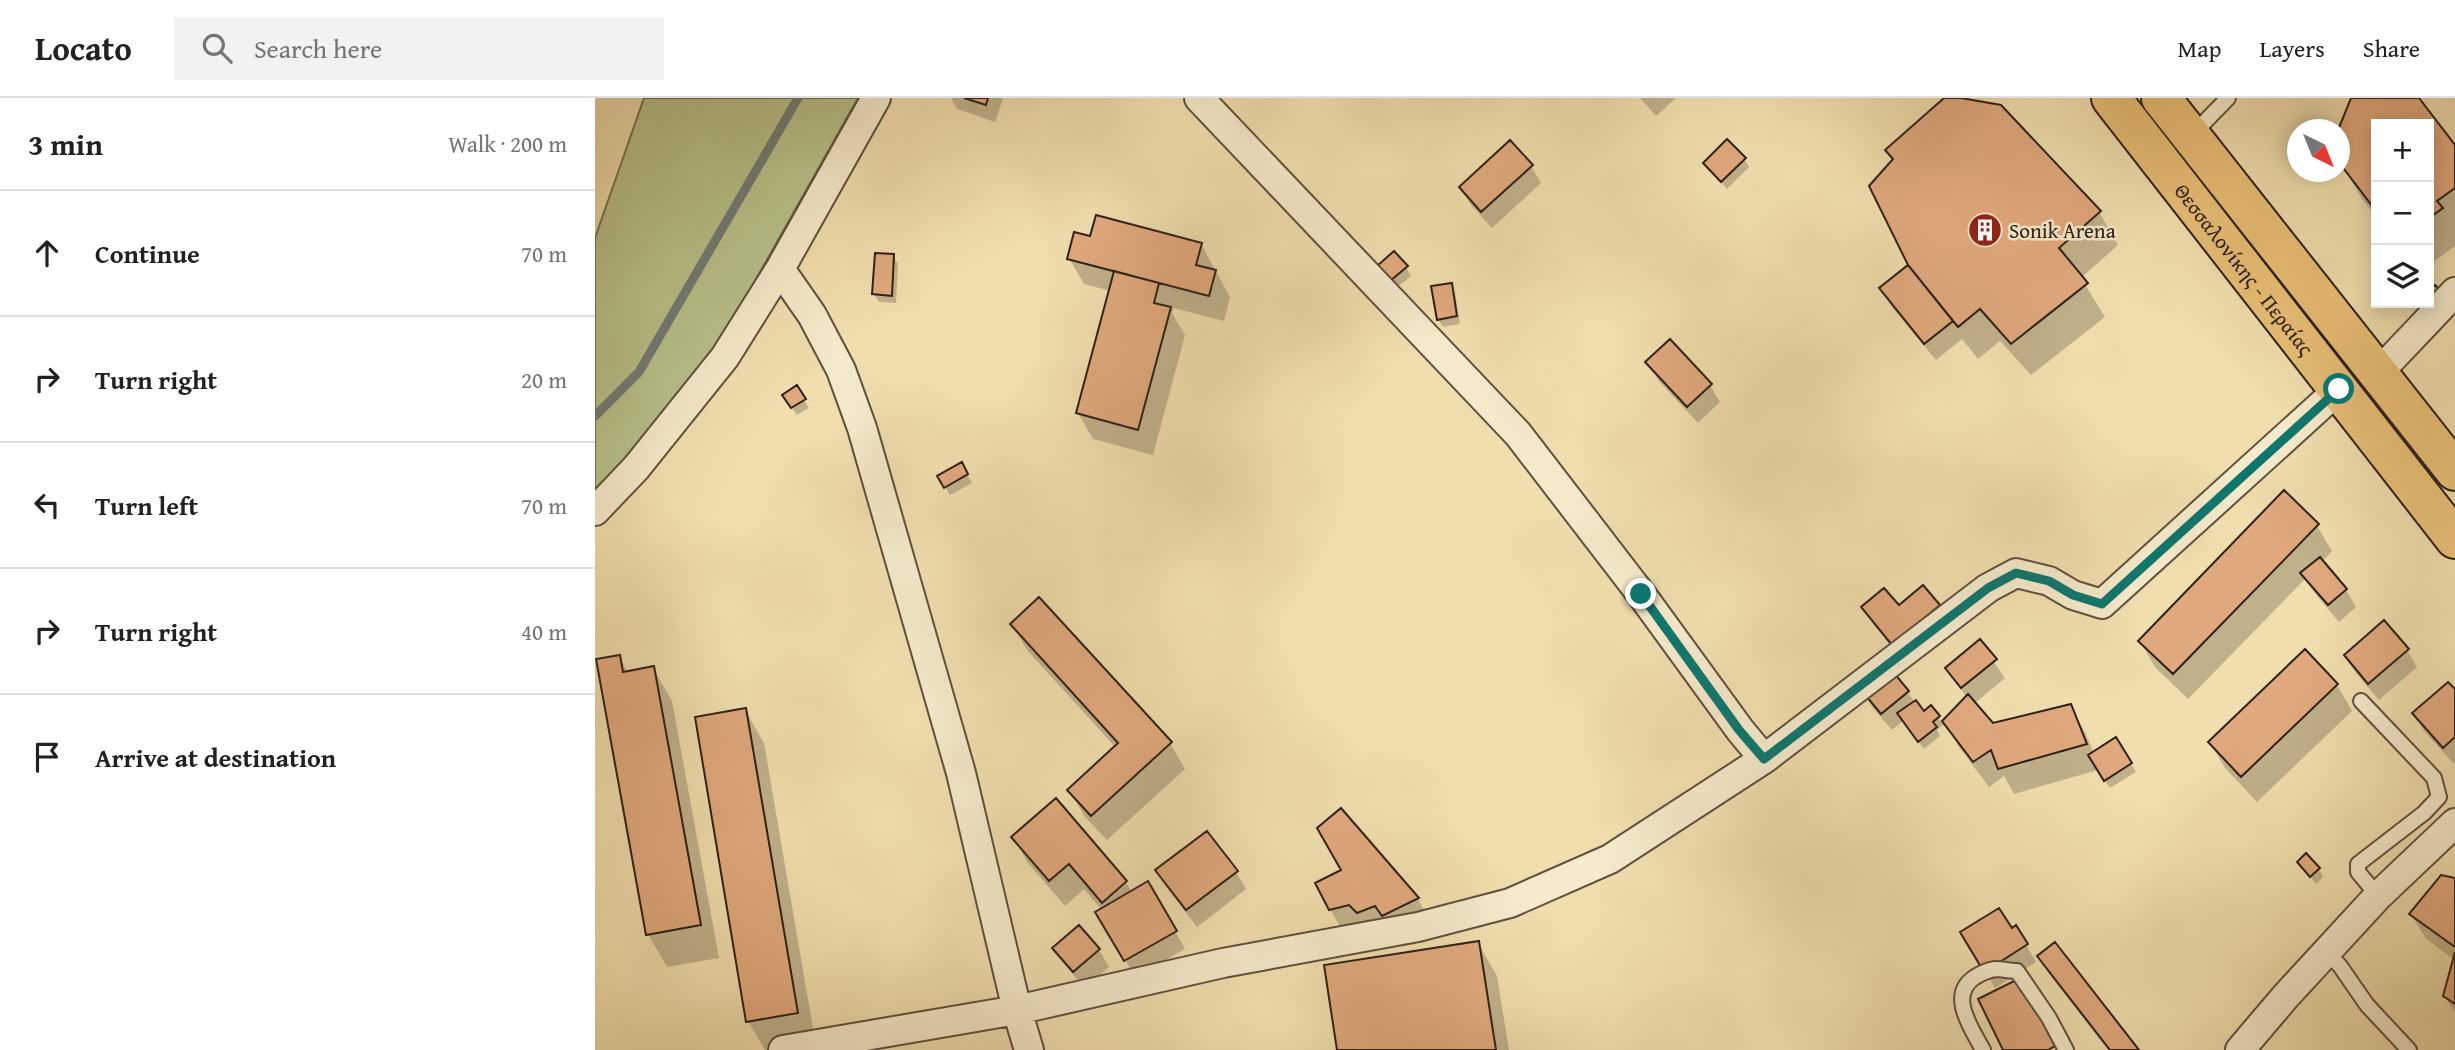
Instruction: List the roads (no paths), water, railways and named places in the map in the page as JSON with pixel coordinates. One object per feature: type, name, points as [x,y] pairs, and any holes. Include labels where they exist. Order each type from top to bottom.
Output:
[{"type":"main road","name":"Θεσσαλονίκης - Περαίας","points":[[2111,98],[2455,539]]},
{"type":"main road","name":"Θεσσαλονίκης - Περαίας","points":[[2161,98],[2455,471]]},
{"type":"street","points":[[595,511],[636,468],[725,357],[780,270],[876,98]]},
{"type":"street","points":[[1199,98],[1518,434],[1641,594],[1739,730],[1764,759]]},
{"type":"street","points":[[780,270],[812,315],[841,370],[862,428],[961,773],[1028,1050]]},
{"type":"street","points":[[2378,373],[2455,292]]},
{"type":"street","points":[[783,1050],[1017,1010],[1223,963],[1418,927],[1510,903],[1610,859],[1764,759],[1988,588],[2016,573],[2049,581],[2073,595],[2102,604],[2339,389]]},
{"type":"street","points":[[2240,1050],[2378,896],[2455,823]]},
{"type":"lane","points":[[2191,136],[2224,99]]},
{"type":"lane","points":[[2361,701],[2434,778],[2439,797],[2424,813],[2358,864],[2358,872],[2378,896]]},
{"type":"lane","points":[[2327,952],[2367,1005],[2409,1050]]},
{"type":"lane","points":[[1983,1050],[1963,1011],[1962,995],[1967,983],[1995,969],[2017,971],[2049,1018],[2066,1050]]},
{"type":"waterway","points":[[595,416],[639,372],[798,98]]},
{"type":"place","name":"Sonik Arena","points":[[1985,230]]}]
